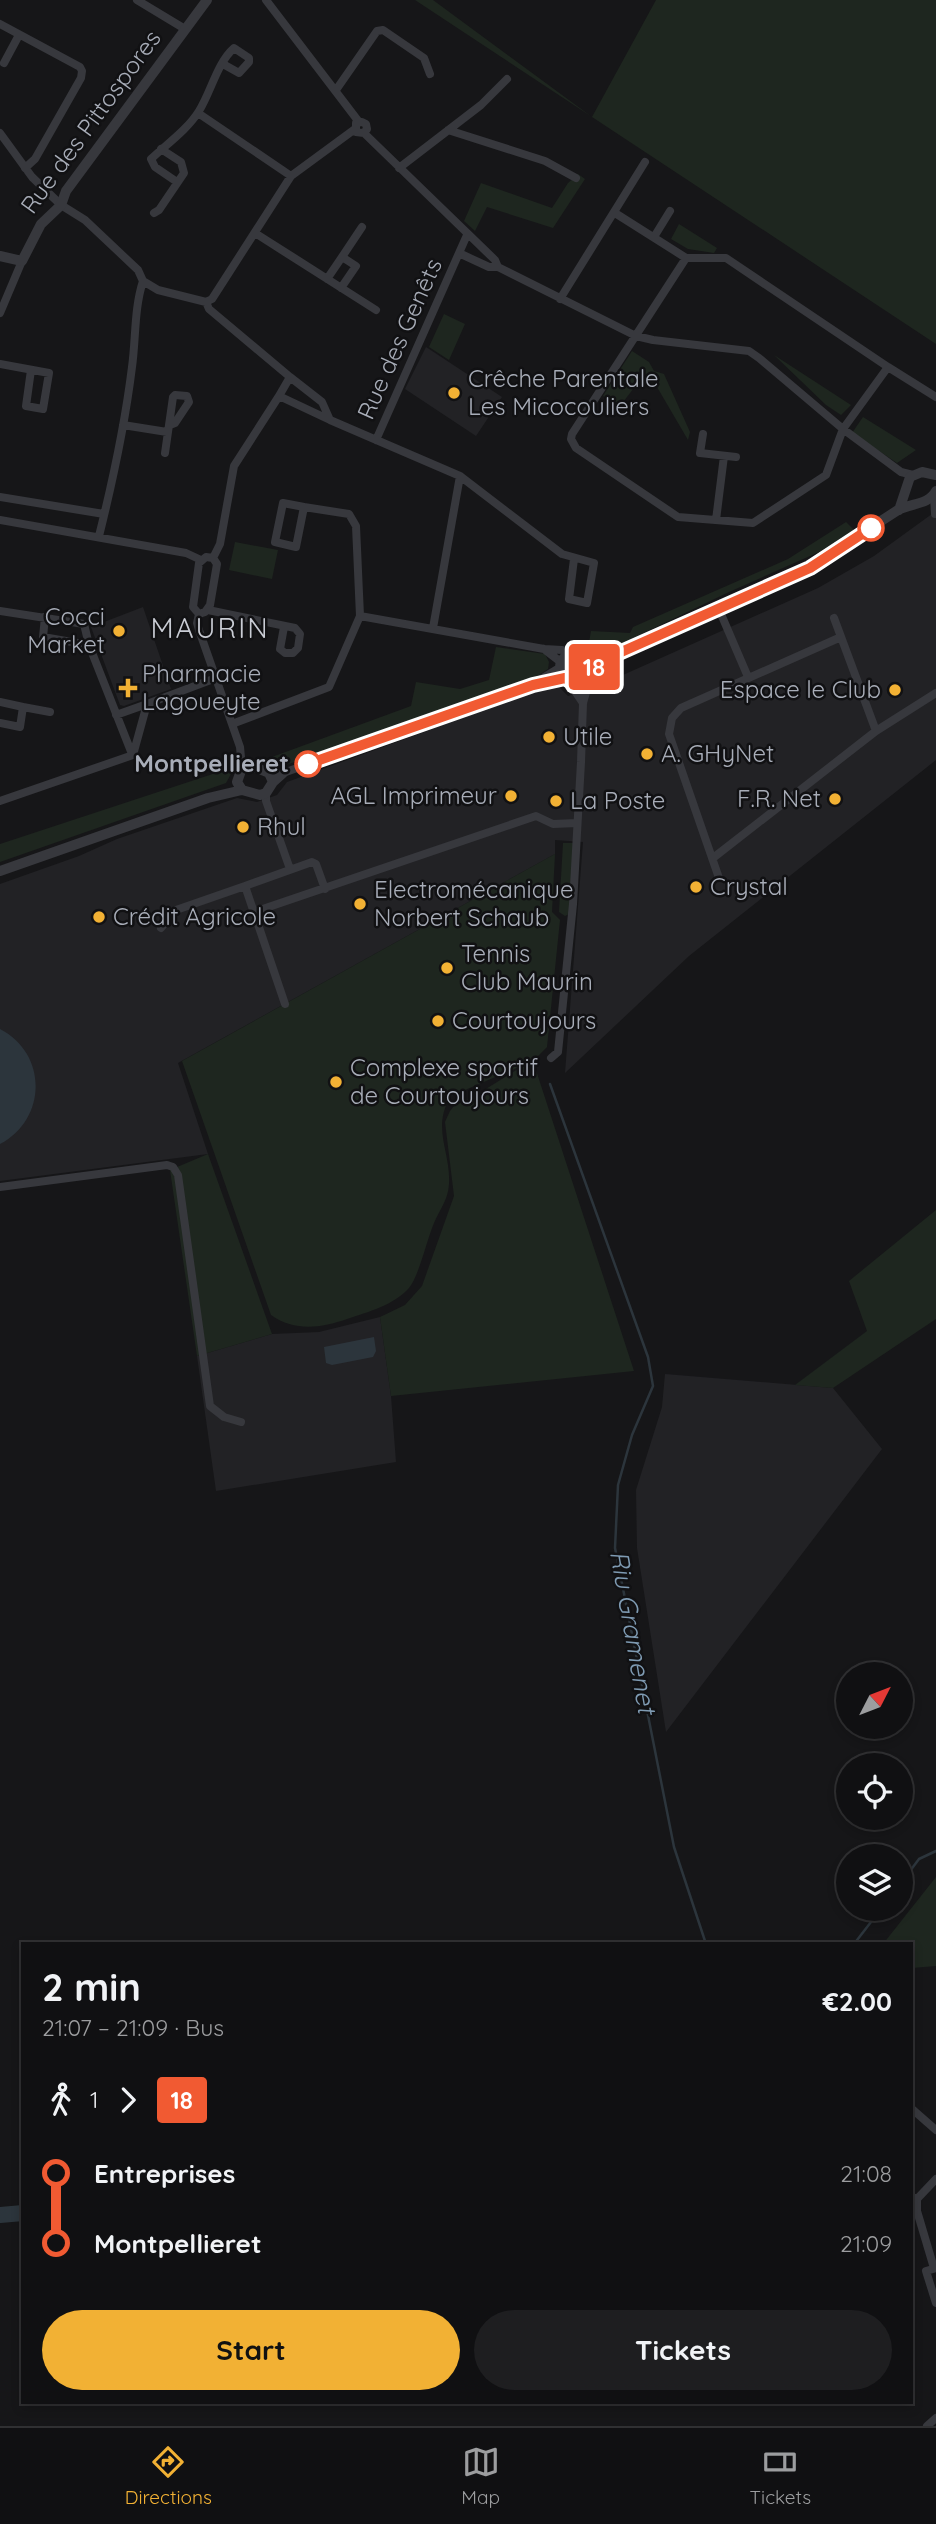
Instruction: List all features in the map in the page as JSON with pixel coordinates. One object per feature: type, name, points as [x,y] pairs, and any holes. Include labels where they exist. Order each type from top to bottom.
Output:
[{"type":"street","points":[[136,0],[185,29]]},
{"type":"street","name":"Rue des Pittospores","points":[[0,313],[41,224],[61,205],[66,191],[207,0]]},
{"type":"street","points":[[266,0],[336,90],[359,128],[495,260],[498,267]]},
{"type":"street","points":[[0,24],[80,67],[82,71],[81,78],[35,159],[25,168]]},
{"type":"street","points":[[336,90],[377,31],[383,30],[424,58],[430,74]]},
{"type":"street","points":[[4,63],[19,35]]},
{"type":"street","points":[[177,182],[151,163],[152,159],[198,113],[223,64]]},
{"type":"street","points":[[398,168],[481,105],[507,79]]},
{"type":"street","points":[[198,113],[291,176]]},
{"type":"street","points":[[142,281],[158,290],[206,302],[212,299],[291,176],[359,128]]},
{"type":"street","points":[[448,130],[545,161],[576,178]]},
{"type":"street","points":[[0,133],[32,177],[61,205],[94,228],[138,270],[142,281],[123,425],[99,536]]},
{"type":"street","points":[[154,213],[159,210],[184,173],[181,162],[161,149]]},
{"type":"street","points":[[560,299],[645,162]]},
{"type":"street","points":[[654,237],[670,211]]},
{"type":"street","points":[[615,213],[686,258],[726,258],[936,397]]},
{"type":"street","points":[[327,279],[362,227]]},
{"type":"street","points":[[255,233],[376,310]]},
{"type":"street","name":"Rue des Genêts","points":[[376,440],[461,254],[460,249],[467,235]]},
{"type":"street","points":[[461,254],[489,267],[498,267],[636,336],[749,351],[842,429],[901,472],[913,475],[922,472],[934,478]]},
{"type":"street","points":[[0,256],[22,261]]},
{"type":"street","points":[[341,288],[356,266],[342,257]]},
{"type":"street","points":[[686,258],[572,434],[576,448],[678,517],[752,523],[826,475],[842,429],[888,367]]},
{"type":"street","points":[[206,302],[209,309],[322,402],[330,420]]},
{"type":"street","points":[[0,364],[49,373],[43,409],[26,406],[31,370]]},
{"type":"street","points":[[213,558],[220,544],[234,466],[290,377]]},
{"type":"street","points":[[279,396],[460,475],[562,554],[594,563],[587,603],[569,600],[574,559]]},
{"type":"street","points":[[123,425],[169,428],[164,453]]},
{"type":"street","points":[[703,434],[700,453],[736,457]]},
{"type":"street","points":[[716,520],[724,456]]},
{"type":"street","points":[[901,472],[911,498],[922,502],[936,515]]},
{"type":"street","points":[[433,628],[460,475]]},
{"type":"street","points":[[898,510],[913,475]]},
{"type":"street","points":[[544,649],[576,683],[588,669],[610,657],[810,568],[898,510],[922,502],[935,494],[936,515]]},
{"type":"street","points":[[0,497],[104,514]]},
{"type":"street","points":[[232,724],[329,687],[360,616],[356,526],[349,514],[283,503],[275,542],[296,547],[304,507]]},
{"type":"street","points":[[0,520],[99,536],[186,553],[201,559]]},
{"type":"street","points":[[201,559],[206,556],[213,558],[217,564],[208,610]]},
{"type":"street","points":[[201,559],[193,607],[199,614],[199,630],[247,767],[240,786]]},
{"type":"street","points":[[718,607],[748,677]]},
{"type":"street","points":[[199,614],[208,610],[284,627]]},
{"type":"street","points":[[0,611],[84,624],[89,645],[133,755]]},
{"type":"street","points":[[360,616],[580,654],[588,669],[583,703],[573,904],[558,1052],[551,1058]]},
{"type":"street","points":[[45,617],[43,637],[89,645]]},
{"type":"street","points":[[834,618],[876,732]]},
{"type":"street","points":[[719,878],[669,734],[672,718],[681,708],[841,638]]},
{"type":"street","points":[[247,767],[271,777],[283,773],[533,685],[564,672],[572,654]]},
{"type":"street","points":[[564,672],[583,703]]},
{"type":"street","points":[[116,715],[216,678]]},
{"type":"street","points":[[713,858],[876,732],[936,694]]},
{"type":"street","points":[[0,702],[50,712]]},
{"type":"street","points":[[133,755],[148,704]]},
{"type":"street","points":[[0,723],[20,727],[23,707]]},
{"type":"street","points":[[0,801],[133,755]]},
{"type":"street","points":[[271,777],[264,796],[290,869]]},
{"type":"street","points":[[0,871],[240,786],[264,796]]},
{"type":"street","points":[[0,794],[10,798]]},
{"type":"street","points":[[254,912],[536,816],[553,824],[578,822]]},
{"type":"street","points":[[161,928],[176,910],[312,862],[316,864],[324,889]]},
{"type":"street","points":[[245,886],[285,1004]]},
{"type":"street","points":[[0,1187],[167,1165],[173,1167],[178,1175],[210,1406],[225,1418],[241,1422]]},
{"type":"street","points":[[913,2110],[936,2130]]},
{"type":"street","points":[[936,2179],[914,2198],[935,2268],[926,2271],[936,2304]]},
{"type":"street","points":[[927,2426],[936,2418]]},
{"type":"shaded area","points":[[415,0],[433,0],[590,116]]},
{"type":"shaded area","points":[[656,0],[936,0],[936,344],[592,117]]},
{"type":"shaded area","points":[[578,174],[585,179],[553,228],[487,207],[475,231],[464,221],[481,183],[552,208],[568,183]]},
{"type":"shaded area","points":[[679,224],[717,248],[714,253],[688,249],[671,239]]},
{"type":"shaded area","points":[[444,314],[465,324],[449,360],[429,347]]},
{"type":"shaded area","name":"Crêche Parentale Les Micocouliers","points":[[426,347],[502,397],[476,436],[405,389]]},
{"type":"shaded area","points":[[632,351],[649,362],[654,371],[664,374],[690,432],[688,440],[657,387],[637,384],[620,406],[603,396]]},
{"type":"shaded area","points":[[774,355],[851,405],[841,415],[826,405]]},
{"type":"shaded area","points":[[863,417],[916,450],[897,463],[852,433]]},
{"type":"shaded area","points":[[936,511],[936,760],[689,956],[565,1073],[583,842],[555,840],[555,854],[178,1063],[208,1154],[0,1181],[0,884],[79,856],[117,839],[237,798],[257,802],[277,795],[287,782],[556,684],[568,696],[596,687],[818,588],[874,556]]},
{"type":"shaded area","points":[[846,522],[854,530],[819,552],[606,651],[588,648],[591,631],[630,633],[633,627],[788,559]]},
{"type":"shaded area","points":[[235,542],[278,550],[272,579],[229,570]]},
{"type":"shaded area","points":[[143,607],[171,689],[124,706],[120,705],[91,627]]},
{"type":"shaded area","points":[[496,647],[545,654],[549,662],[548,669],[533,679],[283,766],[261,761],[411,706],[416,682],[460,689],[489,680]]},
{"type":"shaded area","points":[[231,768],[232,772],[226,783],[0,862],[0,844]]},
{"type":"shaded area","points":[[563,843],[574,843],[569,914],[565,916],[559,912]]},
{"type":"shaded area","name":"Complexe sportif de Courtoujours","points":[[555,854],[552,912],[560,920],[547,1047],[533,1061],[634,1371],[391,1396],[380,1317],[405,1305],[422,1286],[454,1196],[445,1122],[454,1106],[526,1064],[451,1096],[445,1108],[442,1129],[449,1172],[448,1190],[409,1288],[396,1299],[372,1311],[337,1322],[308,1327],[289,1324],[271,1315],[182,1061]]},
{"type":"shaded area","points":[[0,1029],[16,1040],[27,1054],[36,1086],[27,1119],[15,1133],[0,1144]]},
{"type":"shaded area","points":[[208,1154],[272,1334],[197,1356],[170,1170]]},
{"type":"shaded area","points":[[936,1210],[936,1319],[833,1388],[795,1385],[867,1331],[849,1281]]},
{"type":"shaded area","points":[[380,1317],[391,1396],[396,1462],[216,1491],[197,1356],[272,1334],[319,1332]]},
{"type":"shaded area","points":[[374,1337],[376,1351],[373,1357],[332,1365],[326,1363],[324,1347]]},
{"type":"shaded area","points":[[665,1374],[833,1388],[882,1449],[666,1732],[637,1548],[636,1490],[662,1407]]},
{"type":"shaded area","points":[[936,1877],[936,1966],[913,1968],[913,1942],[885,1942],[901,1921],[913,1921],[913,1906]]},
{"type":"waterway","name":"Riu Gramenet","points":[[550,1084],[648,1357],[653,1386],[632,1435],[618,1485],[615,1548],[674,1847],[705,1942]]},
{"type":"waterway","points":[[913,1867],[919,1859],[936,1851]]},
{"type":"waterway","points":[[856,1942],[872,1921]]},
{"type":"waterway","points":[[0,2215],[21,2213]]},
{"type":"bus line","name":"18","points":[[308,764],[533,685],[565,678],[571,682],[580,682],[587,678],[590,670],[610,657],[810,568],[871,528]]},
{"type":"place","name":"Crêche Parentale Les Micocouliers","points":[[454,393]]},
{"type":"place","name":"Cocci Market","points":[[119,631]]},
{"type":"place","name":"Pharmacie Lagoueyte","points":[[128,688]]},
{"type":"place","name":"Espace le Club","points":[[895,690]]},
{"type":"place","name":"Utile","points":[[549,737]]},
{"type":"place","name":"A. GHyNet","points":[[647,754]]},
{"type":"place","name":"Montpellieret","points":[[308,764]]},
{"type":"place","name":"AGL Imprimeur","points":[[511,796]]},
{"type":"place","name":"F.R. Net","points":[[835,799]]},
{"type":"place","name":"La Poste","points":[[556,801]]},
{"type":"place","name":"Rhul","points":[[243,827]]},
{"type":"place","name":"Crystal","points":[[696,887]]},
{"type":"place","name":"Electromécanique Norbert Schaub","points":[[360,904]]},
{"type":"place","name":"Crédit Agricole","points":[[99,917]]},
{"type":"place","name":"Tennis Club Maurin","points":[[447,968]]},
{"type":"place","name":"Courtoujours","points":[[438,1021]]},
{"type":"place","name":"Complexe sportif de Courtoujours","points":[[336,1082]]},
{"type":"district","name":"MAURIN","points":[[210,628]]}]
